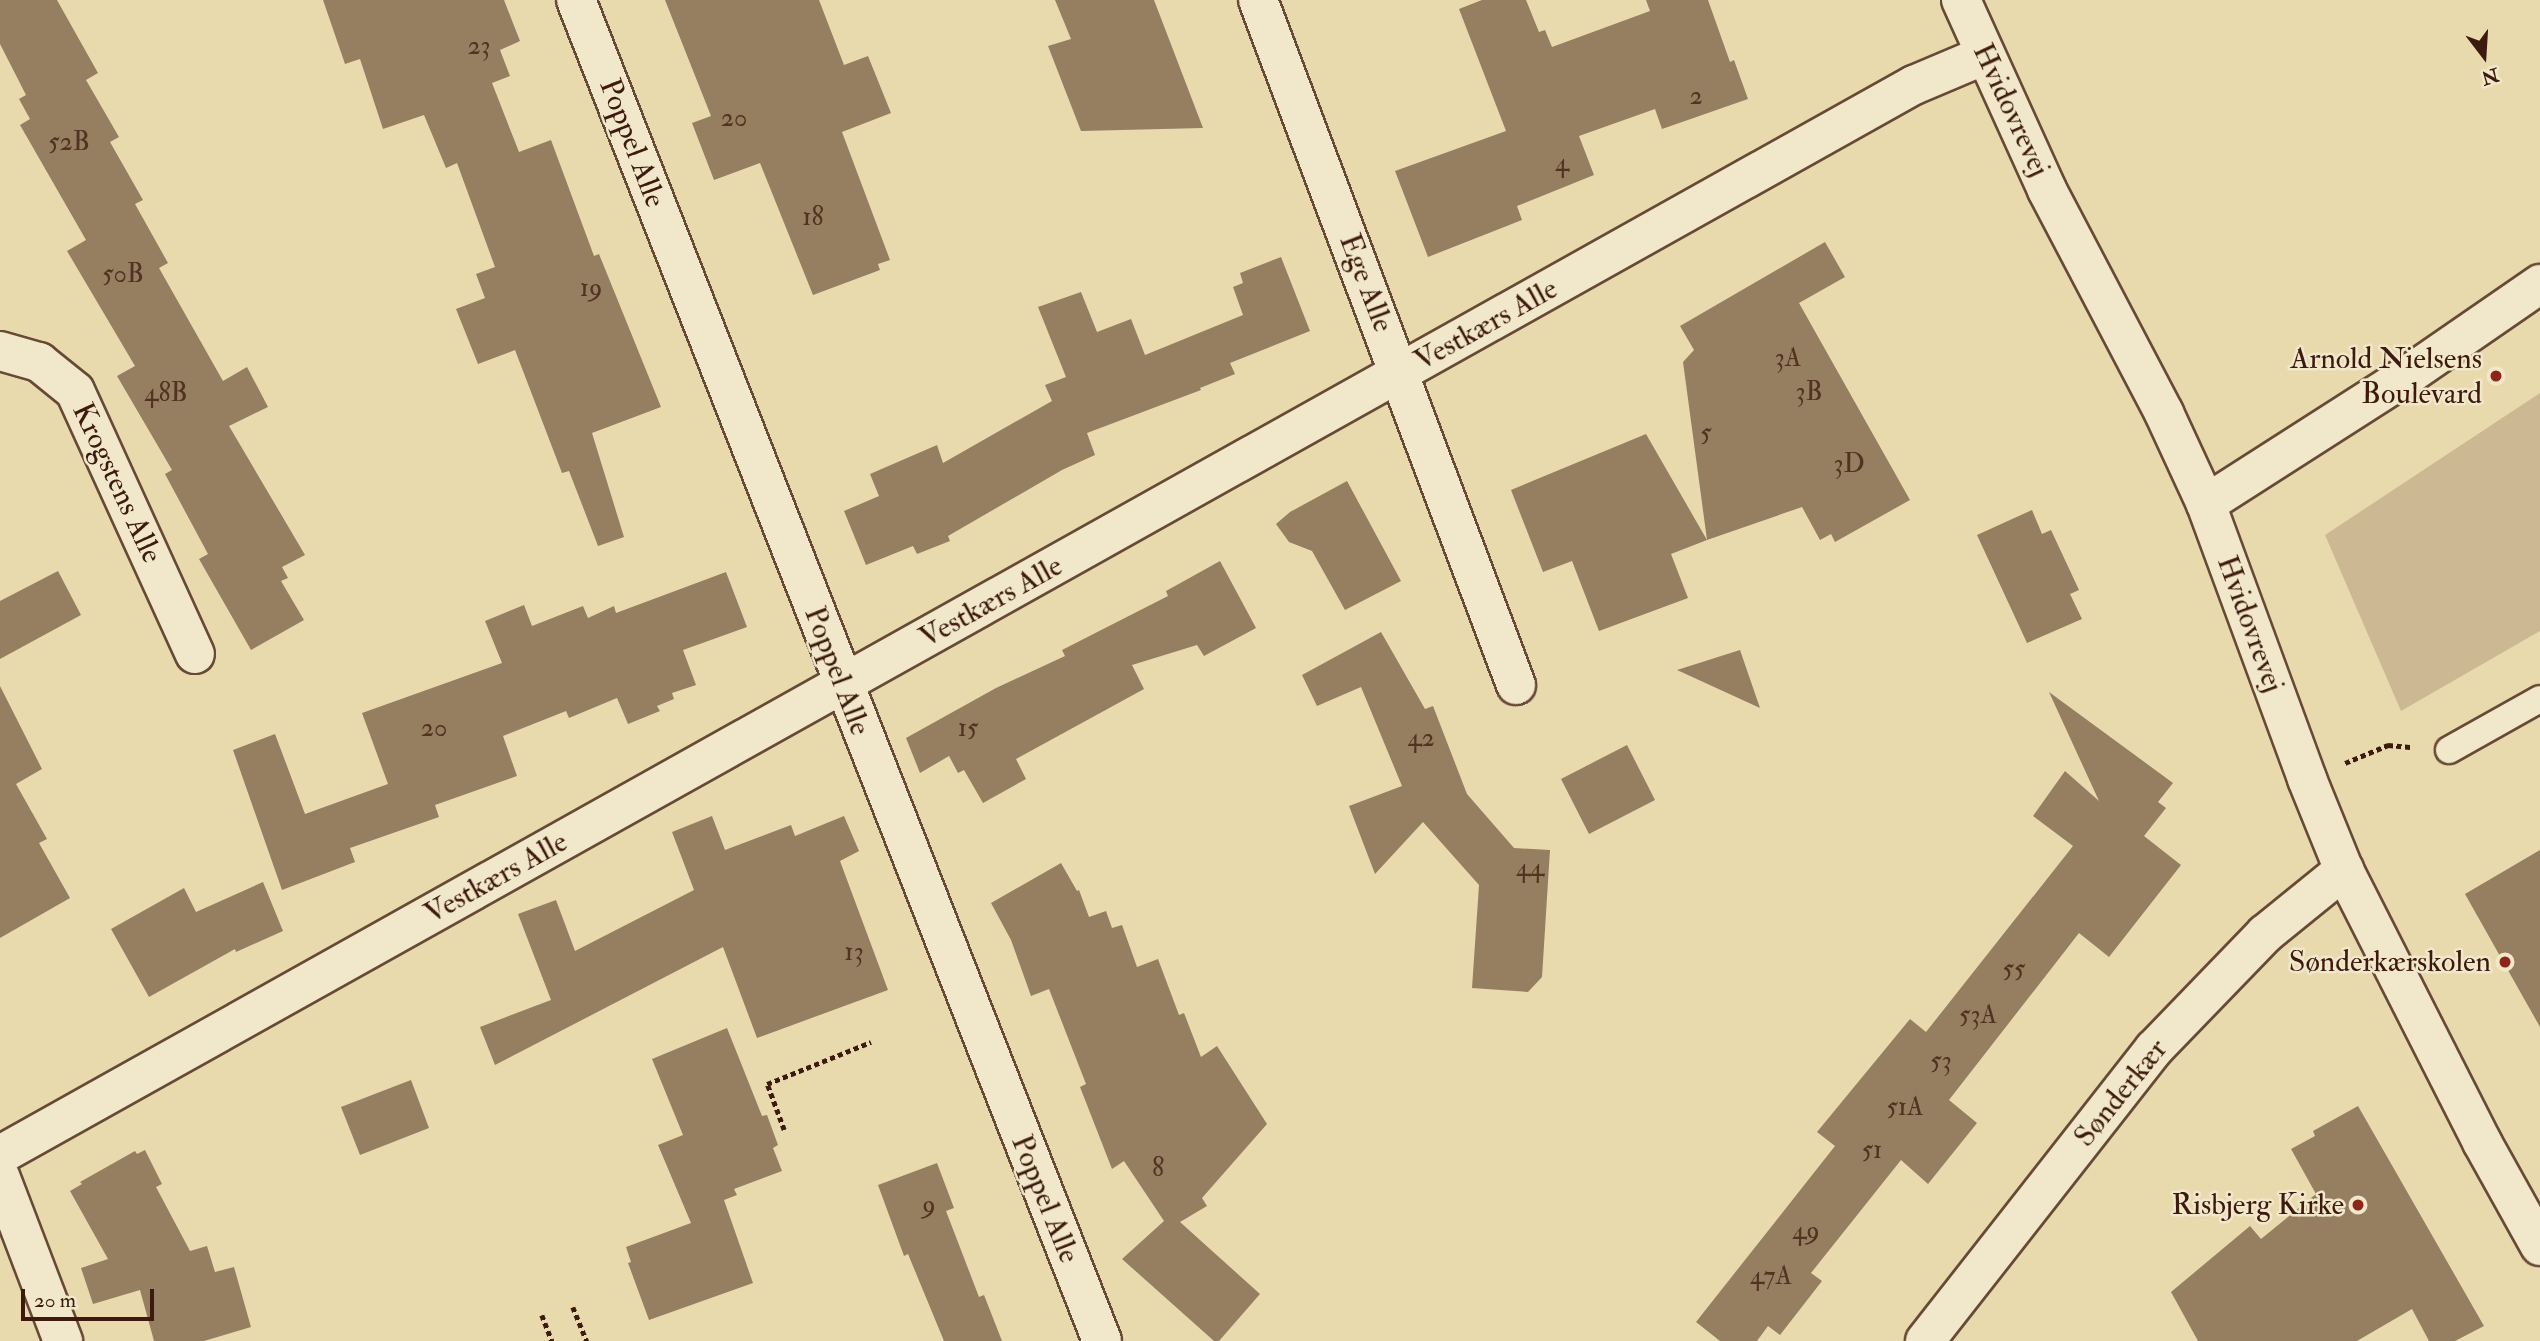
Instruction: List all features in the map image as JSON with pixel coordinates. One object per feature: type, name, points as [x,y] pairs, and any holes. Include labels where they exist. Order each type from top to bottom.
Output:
[{"type":"street","name":"Poppel Alle","points":[[576,0],[842,685],[1102,1341]]},
{"type":"street","name":"Ege Alle","points":[[1258,0],[1516,685]]},
{"type":"street","name":"Hvidovrevej","points":[[1961,0],[2047,190],[2164,412],[2207,505],[2307,779],[2344,870],[2482,1142],[2540,1246]]},
{"type":"street","name":"Vestkærs Alle","points":[[0,1155],[1914,85],[1985,55]]},
{"type":"street","points":[[2207,505],[2412,373],[2540,284]]},
{"type":"street","name":"Krogstens Alle","points":[[0,351],[39,362],[75,391],[195,654]]},
{"type":"street","name":"Sønderkær","points":[[1925,1341],[2154,1049],[2265,934],[2344,870]]},
{"type":"street","points":[[0,1176],[63,1341]]},
{"type":"lane","points":[[2449,750],[2540,699]]},
{"type":"path","points":[[2307,779],[2388,745],[2449,750]]},
{"type":"path","points":[[784,1129],[767,1084],[871,1042]]},
{"type":"path","points":[[573,1307],[587,1341]]},
{"type":"path","points":[[542,1315],[552,1341]]},
{"type":"shaded area","points":[[2540,393],[2540,631],[2401,711],[2325,535]]},
{"type":"building","points":[[0,0],[57,0],[98,73],[86,80],[119,137],[110,142],[143,200],[135,204],[168,263],[159,268],[223,381],[247,367],[268,407],[229,426],[305,555],[282,567],[288,578],[281,581],[304,620],[251,650],[199,559],[208,554],[165,474],[172,470],[117,376],[135,366],[67,251],[86,240],[20,125],[30,119],[19,99],[26,95],[0,44]]},
{"type":"building","points":[[323,0],[504,0],[520,41],[500,50],[510,76],[492,83],[519,152],[551,140],[594,256],[599,254],[661,407],[592,433],[624,537],[598,546],[569,471],[562,473],[515,350],[478,364],[456,309],[485,298],[476,274],[495,267],[457,163],[446,168],[424,115],[383,129],[360,59],[345,64]]},
{"type":"building","points":[[665,0],[819,0],[844,65],[868,56],[891,113],[842,132],[890,260],[878,264],[880,270],[813,295],[760,163],[714,180],[692,123],[711,116]]},
{"type":"building","points":[[1055,0],[1154,0],[1203,128],[1081,131],[1048,46],[1071,39]]},
{"type":"building","points":[[1482,0],[1526,0],[1539,32],[1545,30],[1552,47],[1650,11],[1646,0],[1708,0],[1730,62],[1734,60],[1748,99],[1662,129],[1655,109],[1579,136],[1594,175],[1517,206],[1522,220],[1428,257],[1395,171],[1506,131],[1459,9]]},
{"type":"building","points":[[1825,242],[1845,277],[1799,303],[1910,500],[1835,542],[1831,534],[1820,540],[1802,507],[1707,540],[1683,362],[1694,350],[1680,326]]},
{"type":"building","points":[[1281,257],[1310,331],[1230,363],[1235,374],[1200,388],[1201,390],[1087,433],[1095,455],[1062,470],[948,536],[950,541],[917,554],[913,546],[866,565],[844,511],[879,496],[870,474],[937,445],[943,463],[1052,401],[1045,385],[1066,377],[1038,307],[1081,292],[1097,332],[1131,319],[1145,355],[1243,315],[1233,287],[1243,283],[1240,273]]},
{"type":"building","points":[[1646,434],[1707,540],[1671,554],[1688,598],[1599,631],[1572,561],[1543,572],[1511,490]]},
{"type":"building","points":[[1347,481],[1401,581],[1345,610],[1312,551],[1289,542],[1276,524],[1290,512]]},
{"type":"building","points":[[2032,510],[2042,534],[2051,530],[2079,590],[2070,594],[2082,619],[2027,643],[1977,535]]},
{"type":"building","points":[[1220,561],[1256,628],[1204,656],[1197,645],[1132,665],[1144,689],[1016,759],[1026,779],[983,803],[964,770],[958,773],[949,756],[920,773],[906,738],[996,688],[1065,656],[1062,650],[1168,596],[1166,591]]},
{"type":"building","points":[[58,571],[81,615],[0,659],[0,601]]},
{"type":"building","points":[[726,572],[747,627],[683,650],[696,685],[672,693],[674,699],[657,706],[660,711],[628,724],[617,698],[569,718],[566,711],[503,736],[517,776],[435,805],[439,817],[350,848],[355,862],[282,890],[233,750],[275,734],[305,814],[388,784],[362,713],[502,663],[485,621],[524,605],[532,626],[583,606],[588,618],[614,606],[616,613]]},
{"type":"building","points":[[1381,632],[1425,709],[1433,706],[1467,794],[1514,848],[1550,850],[1542,977],[1528,992],[1472,988],[1479,885],[1423,822],[1375,874],[1349,806],[1402,786],[1361,687],[1317,706],[1302,675]]},
{"type":"building","points":[[1740,650],[1760,708],[1677,670]]},
{"type":"building","points":[[0,686],[42,769],[16,784],[47,839],[39,843],[70,898],[0,938]]},
{"type":"building","points":[[2049,692],[2173,783],[2158,802],[2166,808],[2144,836],[2181,865],[2109,957],[2079,933],[1949,1100],[1977,1123],[1928,1184],[1901,1160],[1811,1273],[1822,1281],[1780,1335],[1768,1326],[1757,1341],[1720,1341],[1696,1322],[1835,1146],[1817,1132],[1910,1019],[1926,1032],[2073,846],[2033,816],[2065,771],[2099,801]]},
{"type":"building","points":[[1627,745],[1655,800],[1589,834],[1561,779]]},
{"type":"building","points":[[712,816],[725,850],[791,825],[795,836],[844,816],[859,851],[840,861],[888,990],[757,1038],[723,947],[495,1065],[480,1027],[551,1000],[518,914],[556,900],[575,951],[694,890],[672,832]]},
{"type":"building","points":[[2540,850],[2540,1027],[2465,894]]},
{"type":"building","points":[[1061,863],[1077,891],[1079,890],[1089,917],[1106,911],[1112,928],[1122,925],[1137,967],[1158,959],[1179,1015],[1184,1013],[1201,1057],[1217,1046],[1267,1124],[1202,1198],[1207,1206],[1180,1222],[1260,1294],[1219,1341],[1214,1341],[1122,1259],[1164,1221],[1124,1161],[1112,1169],[1080,1087],[1086,1084],[1049,989],[1031,996],[1011,940],[991,903]]},
{"type":"building","points":[[263,882],[283,931],[236,952],[235,949],[149,997],[111,929],[184,888],[196,912]]},
{"type":"building","points":[[727,1028],[762,1116],[767,1115],[778,1145],[773,1148],[782,1171],[734,1189],[737,1195],[724,1200],[753,1283],[649,1320],[628,1263],[631,1262],[626,1247],[691,1223],[658,1145],[683,1135],[652,1059]]},
{"type":"building","points":[[411,1080],[429,1128],[360,1155],[341,1107]]},
{"type":"building","name":"Risbjerg Kirke","points":[[2358,1106],[2484,1326],[2455,1341],[2429,1341],[2412,1309],[2357,1341],[2198,1341],[2171,1292],[2250,1226],[2261,1239],[2316,1194],[2291,1149],[2315,1136],[2313,1131]]},
{"type":"building","points":[[145,1150],[162,1184],[156,1187],[190,1251],[207,1246],[215,1272],[234,1267],[251,1327],[204,1341],[154,1341],[140,1290],[93,1304],[81,1268],[108,1259],[70,1191],[82,1184],[80,1182],[135,1151],[137,1154]]},
{"type":"building","points":[[937,1163],[954,1208],[946,1211],[979,1297],[984,1295],[1002,1341],[944,1341],[908,1254],[904,1256],[878,1185]]},
{"type":"place","name":"Arnold Nielsens Boulevard","points":[[2496,376]]},
{"type":"place","name":"Sønderkærskolen","points":[[2505,962]]},
{"type":"place","name":"Risbjerg Kirke","points":[[2358,1205]]}]
